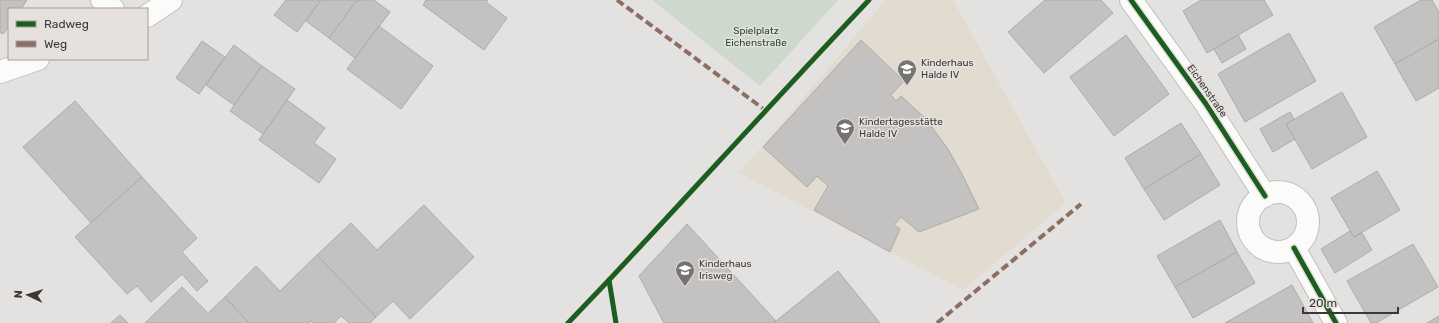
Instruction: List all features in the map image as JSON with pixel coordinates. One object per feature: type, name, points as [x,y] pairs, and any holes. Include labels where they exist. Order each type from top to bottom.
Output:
[{"type":"street","points":[[102,0],[112,8]]},
{"type":"street","points":[[148,15],[171,0]]},
{"type":"street","name":"Eichenstraße","points":[[1131,0],[1206,104],[1265,196]]},
{"type":"street","points":[[0,72],[35,60]]},
{"type":"street","points":[[1280,192],[1294,196],[1304,207],[1308,222],[1304,237],[1294,248],[1281,252],[1268,250],[1256,243],[1250,231],[1248,217],[1254,204],[1265,196],[1280,192]]},
{"type":"street","points":[[1294,248],[1336,323]]},
{"type":"shaded area","name":"Kinderhaus Halde IV","points":[[886,0],[953,0],[1066,203],[963,290],[739,173]]},
{"type":"green space","name":"Spielplatz Eichenstraße","points":[[652,0],[838,0],[760,86]]},
{"type":"building","points":[[0,0],[27,0],[22,8],[8,8],[8,27],[3,34],[0,32]]},
{"type":"building","points":[[286,0],[321,0],[297,32],[274,15]]},
{"type":"building","points":[[321,0],[357,0],[329,38],[306,21]]},
{"type":"building","points":[[357,0],[374,0],[390,12],[355,58],[329,38]]},
{"type":"building","points":[[426,0],[488,0],[486,2],[507,18],[484,50],[423,5]]},
{"type":"building","points":[[1045,0],[1101,0],[1113,13],[1044,73],[1008,32]]},
{"type":"building","points":[[1201,0],[1264,0],[1273,15],[1207,53],[1183,11]]},
{"type":"building","points":[[1421,0],[1432,0],[1439,12],[1439,39],[1395,64],[1374,27]]},
{"type":"building","points":[[379,26],[433,66],[401,109],[347,69]]},
{"type":"building","points":[[1289,33],[1316,81],[1245,122],[1218,74]]},
{"type":"building","points":[[1126,35],[1169,94],[1114,136],[1070,77]]},
{"type":"building","points":[[1238,35],[1246,49],[1222,63],[1214,49]]},
{"type":"building","points":[[1439,39],[1439,88],[1416,101],[1395,64]]},
{"type":"building","points":[[861,40],[904,81],[891,95],[896,101],[901,96],[926,119],[948,149],[979,209],[919,232],[901,217],[894,225],[900,229],[890,252],[814,210],[828,186],[817,176],[807,187],[763,147]]},
{"type":"building","points":[[202,41],[225,57],[199,94],[176,78]]},
{"type":"building","points":[[234,45],[262,66],[234,105],[206,85]]},
{"type":"building","points":[[262,66],[295,89],[263,134],[230,111]]},
{"type":"building","points":[[1342,92],[1367,137],[1312,169],[1286,124]]},
{"type":"building","points":[[287,100],[325,128],[314,143],[336,159],[319,183],[259,140]]},
{"type":"building","points":[[75,101],[142,177],[91,223],[23,147]]},
{"type":"building","points":[[1290,112],[1294,119],[1286,124],[1295,139],[1273,152],[1260,129]]},
{"type":"building","points":[[1181,123],[1201,154],[1144,189],[1125,158]]},
{"type":"building","points":[[1201,154],[1220,185],[1164,220],[1144,189]]},
{"type":"building","points":[[1377,171],[1400,210],[1354,237],[1331,198]]},
{"type":"building","points":[[142,177],[197,238],[182,252],[208,281],[197,291],[182,274],[151,302],[137,286],[127,294],[75,237]]},
{"type":"building","points":[[424,205],[474,257],[410,319],[393,301],[376,317],[317,255],[351,223],[377,250]]},
{"type":"building","points":[[1220,220],[1237,252],[1175,287],[1157,256]]},
{"type":"building","points":[[687,224],[776,321],[773,323],[664,323],[639,276]]},
{"type":"building","points":[[1350,231],[1354,237],[1362,233],[1372,250],[1335,273],[1321,249]]},
{"type":"building","points":[[1413,244],[1438,287],[1376,323],[1371,323],[1347,281]]},
{"type":"building","points":[[1237,252],[1255,283],[1193,318],[1175,287]]},
{"type":"building","points":[[317,255],[376,317],[370,323],[349,323],[341,316],[334,323],[313,323],[311,321],[309,323],[249,323],[225,297],[256,266],[280,291]]},
{"type":"building","points":[[838,271],[880,323],[773,323],[776,321]]},
{"type":"building","points":[[1292,285],[1313,323],[1225,323]]},
{"type":"building","points":[[182,287],[208,313],[225,297],[249,323],[145,323]]},
{"type":"building","points":[[120,315],[128,323],[111,323]]},
{"type":"building","points":[[1439,316],[1439,323],[1427,323]]},
{"type":"marked path","points":[[617,0],[765,110]]},
{"type":"marked path","points":[[937,323],[1081,204]]},
{"type":"cycle path","points":[[616,323],[609,280],[869,0]]},
{"type":"cycle path","points":[[1131,0],[1206,104],[1265,196]]},
{"type":"cycle path","points":[[1294,248],[1336,323]]},
{"type":"cycle path","points":[[568,323],[609,280]]},
{"type":"place","name":"Kinderhaus Halde IV","points":[[907,86]]},
{"type":"place","name":"Kindertagesstätte Halde IV","points":[[845,145]]},
{"type":"place","name":"Kinderhaus Irisweg","points":[[685,287]]}]
